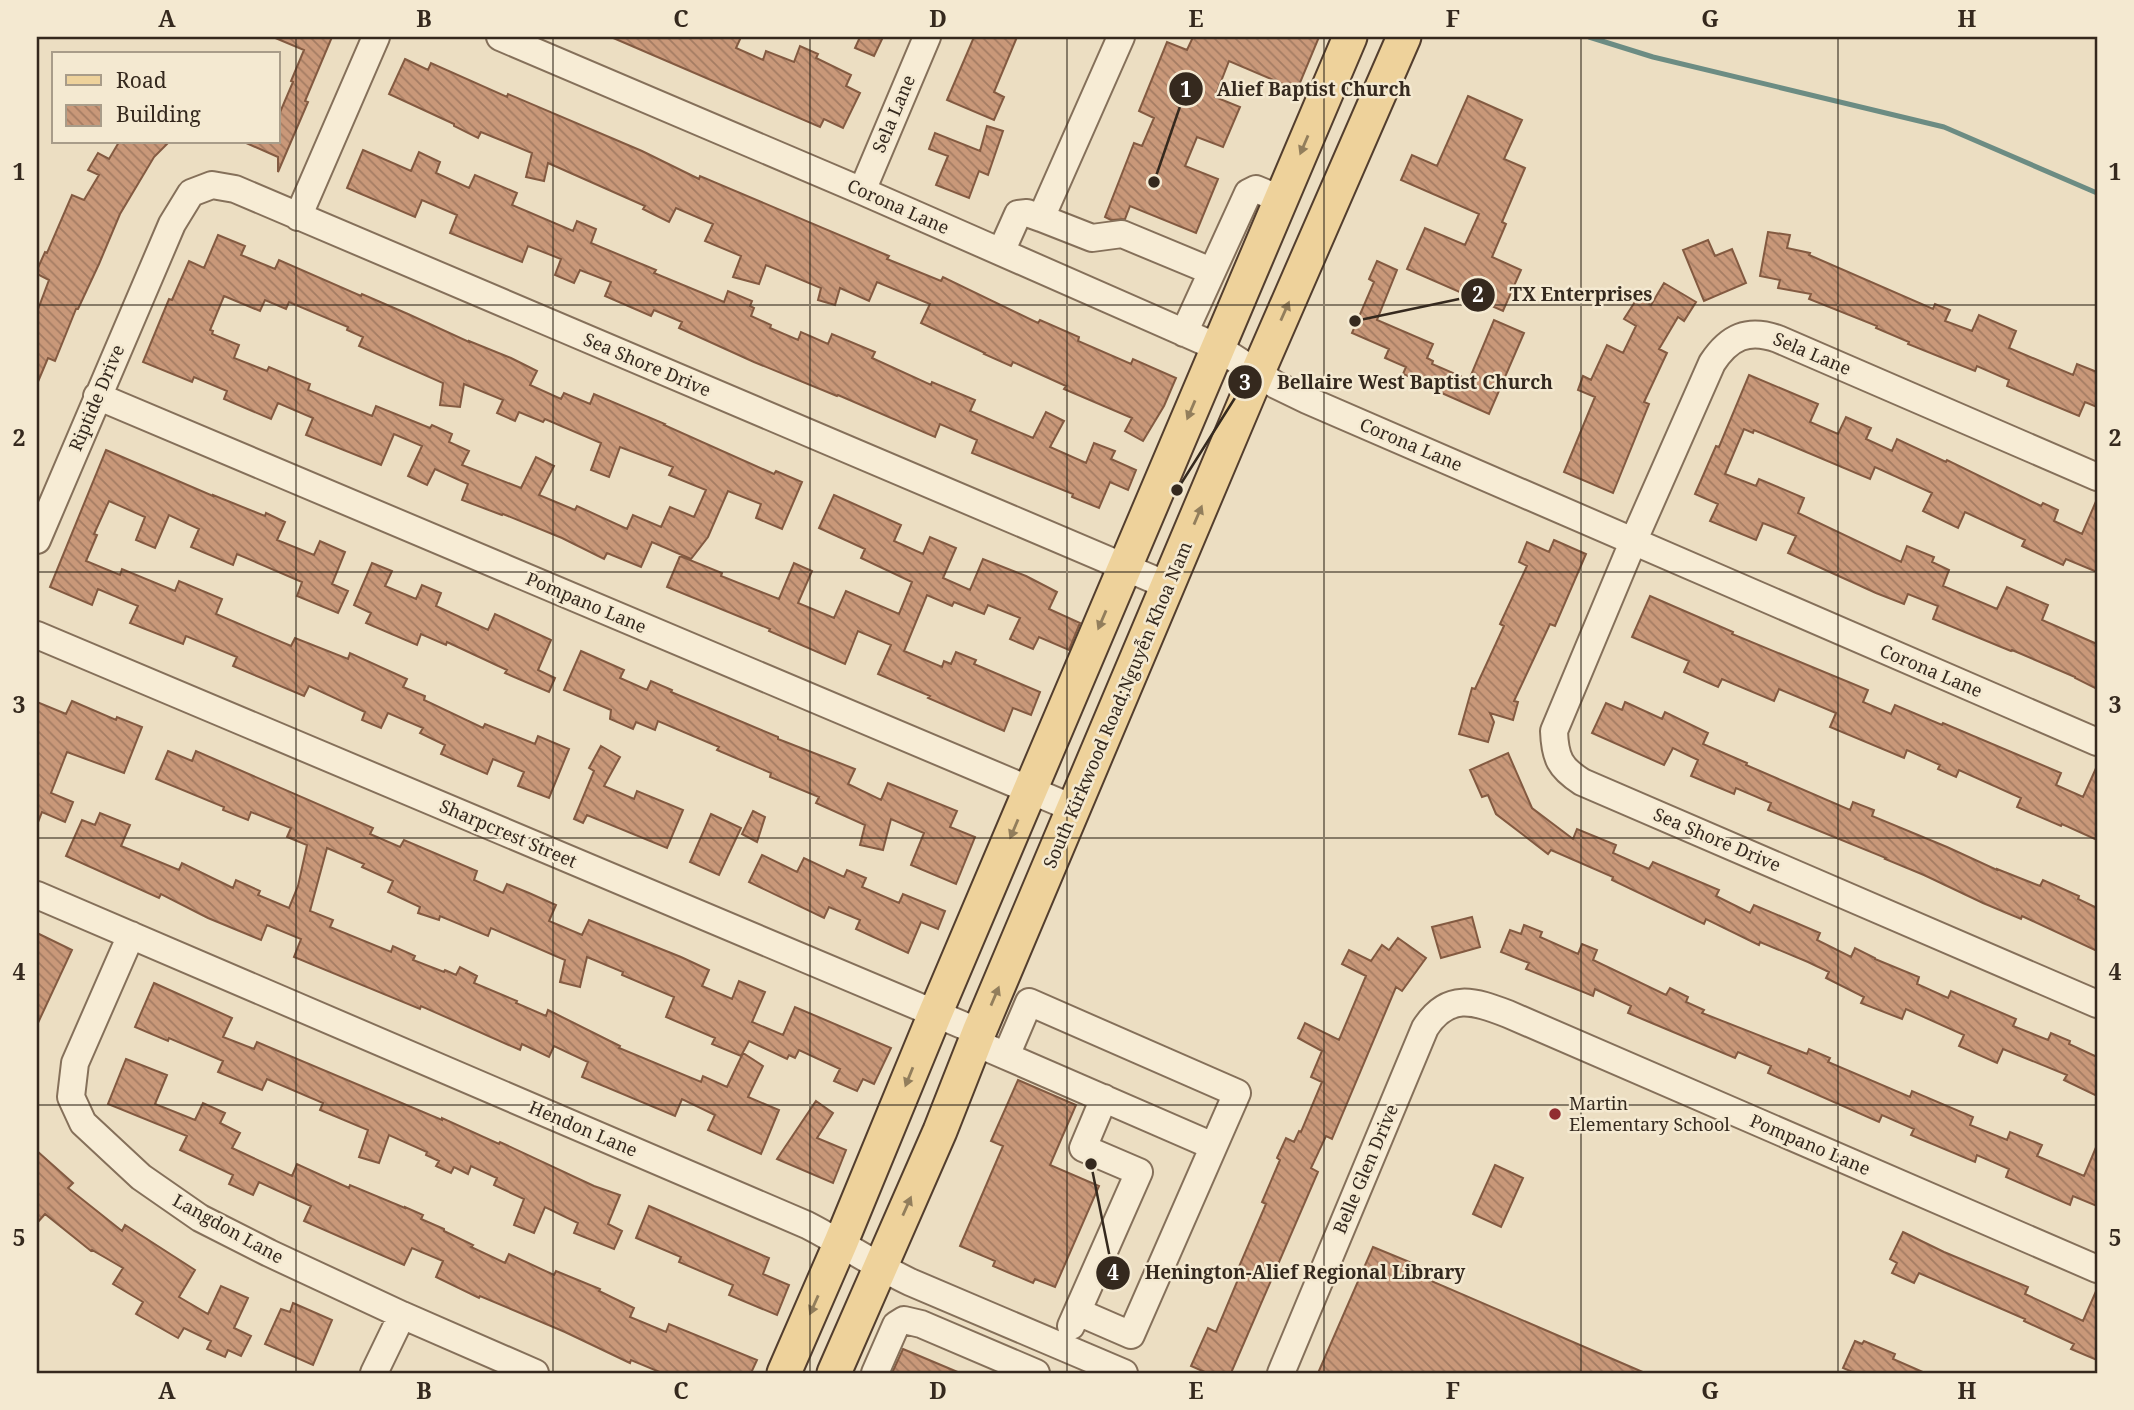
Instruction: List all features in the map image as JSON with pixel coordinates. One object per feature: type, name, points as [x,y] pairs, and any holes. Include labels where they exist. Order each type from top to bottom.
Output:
[{"type":"main road","points":[[784,1373],[1350,37]]},
{"type":"main road","name":"South Kirkwood Road;Nguyễn Khoa Nam","points":[[834,1373],[940,1131],[977,1037],[1257,374],[1404,37]]},
{"type":"main road","points":[[1321,105],[1366,123]]},
{"type":"street","points":[[298,217],[376,37]]},
{"type":"street","name":"Corona Lane","points":[[500,37],[862,191],[1217,347],[1257,374],[1307,400],[2097,742]]},
{"type":"street","name":"Sela Lane","points":[[862,191],[927,37]]},
{"type":"street","points":[[1041,218],[1121,37]]},
{"type":"street","name":"Sea Shore Drive","points":[[158,257],[172,223],[191,193],[212,184],[235,189],[1169,586]]},
{"type":"street","points":[[1184,333],[1248,192],[1255,189],[1280,200]]},
{"type":"street","points":[[1001,252],[1018,214],[1027,214],[1092,238],[1122,234],[1211,271]]},
{"type":"street","name":"Riptide Drive","points":[[37,540],[158,257]]},
{"type":"street","name":"Sela Lane","points":[[1633,542],[1713,363],[1731,341],[1752,334],[1778,339],[2097,477]]},
{"type":"street","name":"Pompano Lane","points":[[97,396],[1075,809]]},
{"type":"street","name":"Sea Shore Drive","points":[[1633,542],[1554,731],[1557,758],[1565,770],[1582,782],[2097,1004]]},
{"type":"street","name":"Sharpcrest Street","points":[[37,635],[934,1014],[1006,1056],[1213,1146]]},
{"type":"street","name":"Hendon Lane","points":[[37,895],[807,1224],[841,1242],[880,1268],[933,1293],[1123,1373]]},
{"type":"street","name":"Langdon Lane","points":[[131,935],[75,1063],[71,1097],[83,1123],[141,1177],[200,1218],[269,1254],[536,1373]]},
{"type":"street","points":[[1006,1056],[1030,1002],[1237,1093],[1131,1335],[1078,1312]]},
{"type":"street","name":"Pompano Lane","points":[[1443,1009],[1454,1003],[1482,1004],[2097,1269]]},
{"type":"street","name":"Belle Glen Drive","points":[[1281,1373],[1425,1028],[1432,1017],[1443,1009]]},
{"type":"street","points":[[1062,1347],[1139,1172],[1083,1148],[1104,1098]]},
{"type":"street","points":[[921,1324],[933,1293]]},
{"type":"street","points":[[374,1373],[402,1315]]},
{"type":"street","points":[[875,1373],[895,1325],[904,1320],[921,1324],[1036,1373]]},
{"type":"building","points":[[273,37],[332,37],[278,172],[278,157],[249,144],[280,144],[280,112],[304,50]]},
{"type":"building","points":[[611,37],[741,37],[736,48],[763,60],[766,51],[794,62],[800,46],[818,54],[816,58],[851,75],[846,86],[860,93],[843,128],[824,119],[820,127]]},
{"type":"building","points":[[860,37],[883,37],[874,56],[855,48]]},
{"type":"building","points":[[974,37],[1017,37],[994,92],[1004,97],[994,120],[947,100]]},
{"type":"building","points":[[1193,37],[1319,37],[1297,90],[1229,61],[1215,97],[1240,107],[1223,147],[1197,137],[1185,166],[1218,179],[1196,233],[1130,206],[1125,219],[1111,220],[1105,217],[1134,143],[1142,146],[1154,118],[1139,111],[1167,42],[1187,50]]},
{"type":"building","points":[[405,59],[428,70],[431,63],[507,97],[508,94],[642,151],[699,179],[700,176],[889,256],[887,259],[941,281],[943,277],[1038,323],[1040,320],[1079,337],[1078,341],[1131,364],[1133,359],[1176,378],[1164,406],[1143,441],[1125,431],[1132,418],[1064,389],[1066,386],[1013,362],[1011,366],[984,354],[921,323],[930,304],[877,282],[869,301],[840,288],[835,305],[818,300],[821,288],[766,265],[759,284],[733,277],[741,256],[705,241],[713,224],[676,208],[669,222],[643,209],[645,206],[548,163],[544,181],[526,177],[532,153],[481,132],[478,138],[389,94]]},
{"type":"building","points":[[1468,96],[1522,120],[1504,159],[1525,168],[1502,222],[1506,224],[1492,257],[1521,270],[1503,311],[1407,269],[1425,228],[1465,245],[1479,214],[1401,180],[1412,155],[1437,166]]},
{"type":"building","points":[[987,126],[1003,131],[988,175],[979,171],[969,198],[936,185],[948,156],[929,149],[935,133],[980,151]]},
{"type":"building","points":[[118,144],[167,144],[154,157],[120,214],[55,361],[48,358],[37,384],[37,312],[49,280],[37,274],[37,270],[72,195],[84,200],[99,175],[88,170],[98,153],[109,159]]},
{"type":"building","points":[[363,150],[411,171],[419,152],[440,162],[436,173],[469,188],[475,175],[517,193],[512,205],[573,231],[577,221],[596,229],[591,243],[656,270],[654,273],[724,302],[728,291],[752,301],[750,306],[754,308],[751,316],[798,340],[801,332],[828,344],[832,334],[875,352],[872,358],[931,385],[932,382],[975,400],[970,411],[1033,438],[1046,412],[1064,421],[1050,447],[1086,463],[1094,443],[1115,451],[1111,459],[1136,470],[1128,490],[1110,482],[1099,508],[1072,497],[1073,494],[972,453],[977,440],[940,424],[935,437],[754,362],[679,328],[682,322],[654,310],[651,316],[605,296],[611,282],[580,270],[574,283],[555,275],[561,259],[528,246],[522,262],[450,233],[457,215],[422,200],[415,217],[347,188]]},
{"type":"building","points":[[1768,232],[1790,235],[1787,248],[1810,253],[1809,255],[1933,309],[1935,304],[1950,310],[1945,321],[1972,331],[1979,315],[2016,331],[2009,348],[2073,375],[2077,364],[2097,372],[2097,407],[2085,402],[2079,416],[2007,386],[2009,380],[1977,366],[1975,371],[1908,344],[1909,342],[1876,328],[1877,326],[1809,299],[1811,294],[1778,288],[1780,280],[1760,276]]},
{"type":"building","points":[[218,235],[245,246],[241,255],[275,269],[279,260],[511,358],[537,371],[530,385],[561,399],[564,393],[590,404],[594,394],[774,474],[776,471],[802,482],[782,529],[756,518],[761,504],[728,491],[708,537],[691,559],[652,542],[641,567],[607,553],[604,559],[562,538],[462,500],[468,484],[435,469],[427,485],[408,476],[422,446],[394,434],[381,465],[306,435],[313,418],[278,403],[271,419],[224,399],[227,391],[194,377],[192,382],[143,362],[169,299],[172,300],[189,261],[204,268]],"holes":[[[224,296],[260,311],[265,300],[286,309],[289,302],[348,327],[347,330],[363,337],[359,346],[443,383],[440,405],[460,407],[464,384],[503,400],[497,413],[515,421],[519,412],[543,422],[545,419],[601,443],[591,470],[609,477],[620,447],[673,467],[669,475],[706,490],[694,517],[670,507],[661,527],[633,515],[627,529],[577,506],[575,510],[539,495],[554,466],[536,457],[521,488],[462,465],[469,451],[449,442],[452,434],[376,406],[372,416],[308,390],[310,384],[269,367],[267,371],[234,358],[239,345],[212,334],[213,331],[210,330]]]},
{"type":"building","points":[[1708,240],[1715,256],[1732,249],[1746,283],[1704,301],[1683,250]]},
{"type":"building","points":[[1377,261],[1397,270],[1377,320],[1433,344],[1427,358],[1433,361],[1432,364],[1469,380],[1494,320],[1524,333],[1489,414],[1403,374],[1406,367],[1385,358],[1389,349],[1352,333],[1374,282],[1369,279]]},
{"type":"building","points":[[1664,283],[1696,302],[1684,321],[1678,317],[1659,349],[1667,353],[1644,402],[1649,404],[1613,493],[1564,472],[1595,397],[1578,390],[1583,376],[1591,380],[1607,345],[1623,353],[1636,326],[1624,319],[1638,297],[1651,305]]},
{"type":"building","points":[[1749,375],[1818,404],[1810,422],[1838,434],[1846,417],[1871,428],[1866,439],[1892,451],[1897,439],[2041,506],[2043,503],[2058,510],[2054,521],[2082,534],[2097,499],[2097,572],[2066,559],[2063,565],[2022,546],[2025,540],[1965,512],[1958,528],[1923,511],[1932,493],[1875,467],[1870,479],[1754,430],[1753,433],[1744,429],[1725,474],[1756,486],[1759,479],[1804,498],[1798,513],[1901,562],[1907,546],[1934,557],[1932,562],[1949,570],[1943,586],[1997,609],[2007,587],[2048,605],[2042,620],[2097,644],[2097,689],[2012,650],[1933,619],[1938,606],[1908,594],[1904,604],[1788,553],[1796,536],[1763,523],[1756,540],[1710,521],[1718,504],[1695,494],[1716,446],[1719,447]]},
{"type":"building","points":[[106,450],[213,496],[285,522],[277,540],[314,555],[320,541],[345,552],[332,584],[348,591],[338,613],[297,596],[302,582],[237,554],[233,565],[191,547],[199,529],[169,515],[155,548],[136,540],[145,517],[109,501],[94,534],[97,535],[86,561],[120,575],[122,569],[175,591],[179,581],[222,599],[216,614],[291,646],[295,638],[348,659],[350,653],[407,679],[403,687],[483,728],[485,724],[535,744],[538,736],[569,749],[549,798],[518,786],[524,772],[493,759],[487,774],[441,754],[445,745],[420,733],[423,728],[388,713],[381,728],[362,720],[365,712],[309,686],[304,696],[233,666],[237,657],[186,636],[183,644],[130,623],[138,606],[98,589],[92,605],[50,587]]},
{"type":"building","points":[[834,495],[901,525],[894,541],[923,554],[930,537],[956,548],[943,578],[970,590],[983,559],[1057,592],[1049,609],[1080,623],[1069,650],[1039,637],[1033,649],[1010,639],[1020,618],[988,605],[984,614],[954,602],[952,606],[927,595],[904,651],[942,667],[944,661],[951,664],[956,652],[976,660],[974,664],[1040,692],[1031,715],[1013,708],[1004,731],[878,674],[891,645],[858,631],[845,664],[769,631],[770,629],[667,587],[680,556],[779,599],[794,563],[812,571],[798,603],[834,618],[846,591],[899,614],[912,582],[861,558],[865,549],[819,528]]},
{"type":"building","points":[[1554,540],[1586,554],[1555,626],[1550,624],[1514,701],[1518,702],[1513,720],[1490,713],[1494,722],[1488,742],[1459,734],[1472,688],[1475,689],[1504,626],[1500,624],[1527,566],[1519,562],[1527,542],[1549,552]]},
{"type":"building","points":[[372,563],[392,571],[385,586],[416,599],[422,585],[441,593],[436,606],[488,630],[495,614],[551,640],[538,670],[555,678],[549,692],[505,673],[507,670],[447,642],[446,645],[421,634],[417,645],[366,623],[371,613],[354,605]]},
{"type":"building","points":[[1650,596],[1733,632],[1732,634],[1868,690],[1863,702],[1891,714],[1895,705],[2061,773],[2056,785],[2083,797],[2097,766],[2097,840],[2017,807],[2021,798],[1959,770],[1956,777],[1938,769],[1940,765],[1907,750],[1904,758],[1830,727],[1836,713],[1779,689],[1774,701],[1722,679],[1718,687],[1684,672],[1689,661],[1632,637]]},
{"type":"building","points":[[581,651],[624,670],[620,678],[647,690],[651,681],[778,739],[855,769],[848,784],[881,800],[888,783],[957,811],[950,827],[975,837],[956,884],[911,865],[924,833],[891,819],[883,850],[860,845],[865,825],[816,803],[819,797],[770,777],[771,773],[717,750],[719,747],[658,721],[655,730],[636,722],[633,729],[610,719],[611,710],[564,690]]},
{"type":"building","points":[[72,701],[116,720],[117,717],[142,727],[124,773],[67,752],[51,793],[73,802],[65,822],[42,812],[37,825],[37,702],[66,714]]},
{"type":"building","points":[[1625,702],[1662,719],[1665,712],[1708,733],[1703,744],[1850,810],[1853,802],[1874,810],[1872,816],[1997,870],[2040,886],[2043,880],[2079,896],[2078,899],[2097,908],[2097,951],[2022,916],[2021,919],[1886,858],[1768,810],[1771,803],[1736,788],[1734,794],[1691,776],[1698,760],[1673,748],[1664,765],[1592,733],[1606,703],[1622,710]]},
{"type":"building","points":[[601,746],[620,757],[604,786],[634,799],[637,791],[683,810],[667,848],[587,815],[583,823],[574,819],[594,771],[589,768]]},
{"type":"building","points":[[168,751],[192,761],[196,751],[373,828],[370,834],[400,847],[404,840],[477,871],[474,880],[503,893],[507,884],[556,905],[549,921],[582,935],[589,920],[681,957],[709,970],[702,986],[732,999],[739,981],[765,992],[752,1022],[783,1035],[795,1007],[891,1048],[874,1084],[863,1079],[857,1091],[834,1081],[840,1069],[799,1050],[795,1058],[789,1055],[787,1059],[749,1041],[741,1056],[712,1044],[715,1038],[666,1017],[674,997],[587,957],[580,987],[560,982],[565,960],[491,928],[488,936],[440,916],[439,920],[418,913],[420,907],[388,892],[393,881],[362,867],[364,864],[327,848],[310,911],[333,920],[330,927],[391,952],[393,946],[415,956],[413,960],[444,972],[445,970],[456,975],[460,967],[477,976],[474,983],[546,1016],[548,1010],[620,1046],[619,1048],[701,1082],[703,1076],[727,1087],[743,1053],[763,1066],[748,1097],[779,1110],[761,1154],[708,1130],[715,1115],[682,1099],[675,1116],[582,1077],[588,1062],[554,1046],[549,1057],[522,1044],[520,1050],[421,1006],[420,1009],[294,957],[301,939],[267,925],[261,940],[208,918],[161,894],[159,898],[66,856],[82,820],[95,825],[100,813],[130,825],[121,846],[179,870],[182,863],[233,888],[236,880],[260,891],[258,895],[289,908],[298,886],[307,845],[287,837],[291,828],[251,812],[248,820],[223,810],[224,807],[156,779]]},
{"type":"building","points":[[1508,753],[1532,808],[1573,839],[1577,829],[1616,845],[1613,853],[1649,869],[1653,862],[1719,890],[1716,896],[1750,913],[1754,905],[1820,933],[1817,940],[1851,957],[1855,948],[1919,977],[1917,984],[1948,998],[1951,991],[2016,1019],[2013,1026],[2048,1040],[2051,1033],[2070,1041],[2069,1044],[2097,1057],[2097,1096],[2064,1080],[2067,1075],[2003,1049],[1997,1063],[1959,1046],[1964,1035],[1906,1009],[1902,1019],[1861,1003],[1864,997],[1826,978],[1829,972],[1808,962],[1760,942],[1759,945],[1706,919],[1704,924],[1612,880],[1613,877],[1551,850],[1548,854],[1496,814],[1488,795],[1482,797],[1470,770]]},
{"type":"building","points":[[753,811],[765,817],[757,842],[742,834]]},
{"type":"building","points":[[711,814],[741,828],[719,875],[690,862]]},
{"type":"building","points":[[762,855],[797,872],[804,858],[844,877],[847,870],[866,878],[862,887],[899,903],[903,894],[945,911],[938,929],[921,922],[908,953],[856,929],[860,920],[829,907],[824,918],[749,882]]},
{"type":"building","points":[[1472,917],[1480,947],[1441,958],[1432,927]]},
{"type":"building","points":[[1524,925],[1542,932],[1540,937],[1578,954],[1582,944],[1597,950],[1593,960],[1666,995],[1670,988],[1688,997],[1686,1002],[1704,1010],[1702,1013],[1807,1054],[1809,1049],[1830,1058],[1828,1062],[1910,1097],[1912,1091],[1973,1117],[1970,1125],[2007,1140],[2010,1132],[2042,1145],[2037,1156],[2084,1176],[2097,1145],[2097,1206],[2073,1196],[2070,1205],[2006,1177],[2009,1169],[1977,1155],[1975,1162],[1911,1135],[1914,1129],[1882,1115],[1879,1122],[1768,1073],[1771,1066],[1738,1052],[1735,1058],[1628,1013],[1631,1006],[1595,989],[1593,996],[1526,969],[1529,963],[1501,952],[1510,930],[1521,934]]},
{"type":"building","points":[[37,933],[72,950],[37,1025]]},
{"type":"building","points":[[1398,938],[1426,958],[1402,991],[1396,987],[1332,1139],[1326,1136],[1311,1168],[1318,1172],[1231,1373],[1207,1373],[1191,1366],[1208,1328],[1216,1332],[1242,1270],[1238,1269],[1266,1204],[1262,1202],[1280,1160],[1277,1158],[1286,1138],[1294,1142],[1299,1131],[1301,1132],[1322,1082],[1311,1077],[1322,1051],[1298,1038],[1305,1023],[1339,1040],[1366,976],[1342,964],[1349,950],[1371,961],[1382,945],[1389,950]]},
{"type":"building","points":[[154,983],[232,1018],[223,1037],[254,1049],[257,1042],[499,1144],[500,1142],[594,1186],[620,1195],[608,1224],[622,1231],[614,1249],[574,1233],[578,1223],[545,1207],[534,1233],[514,1225],[524,1199],[494,1185],[497,1178],[471,1166],[468,1174],[454,1167],[451,1173],[436,1166],[439,1161],[426,1155],[427,1152],[389,1135],[379,1163],[359,1157],[368,1130],[320,1110],[323,1103],[267,1079],[262,1090],[218,1072],[223,1061],[135,1027]]},
{"type":"building","points":[[126,1059],[167,1075],[155,1104],[195,1120],[203,1103],[225,1113],[220,1123],[240,1133],[232,1148],[292,1176],[297,1164],[349,1188],[350,1185],[405,1207],[423,1215],[421,1219],[473,1245],[471,1247],[505,1263],[509,1254],[554,1275],[556,1271],[600,1289],[599,1291],[634,1308],[630,1317],[666,1332],[669,1324],[757,1360],[751,1373],[662,1373],[631,1360],[630,1363],[436,1277],[443,1261],[412,1248],[404,1265],[304,1221],[311,1206],[259,1182],[253,1195],[229,1184],[233,1175],[180,1150],[187,1136],[108,1104]]},
{"type":"building","points":[[1018,1080],[1076,1105],[1050,1165],[1099,1186],[1055,1287],[1035,1279],[1033,1283],[993,1266],[995,1261],[960,1246],[1003,1146],[991,1141]]},
{"type":"building","points":[[816,1101],[833,1113],[817,1138],[846,1150],[833,1183],[777,1159]]},
{"type":"building","points":[[37,1151],[73,1183],[68,1188],[122,1231],[125,1225],[195,1270],[179,1297],[208,1314],[221,1286],[248,1298],[234,1328],[251,1336],[241,1356],[228,1350],[225,1357],[207,1349],[211,1341],[184,1328],[178,1338],[136,1314],[143,1302],[113,1284],[123,1268],[91,1251],[45,1214],[37,1223]]},
{"type":"building","points":[[1495,1165],[1523,1178],[1501,1227],[1473,1214]]},
{"type":"building","points":[[649,1206],[769,1258],[763,1274],[789,1285],[777,1315],[729,1295],[733,1285],[679,1262],[681,1257],[636,1238]]},
{"type":"building","points":[[1903,1232],[2028,1287],[2025,1294],[2083,1321],[2097,1289],[2097,1360],[2071,1349],[2074,1344],[2024,1321],[2025,1319],[1919,1273],[1914,1283],[1892,1273],[1897,1263],[1890,1259]]},
{"type":"building","points":[[1373,1247],[1412,1263],[1408,1271],[1645,1373],[1318,1373]]},
{"type":"building","points":[[293,1303],[332,1320],[313,1365],[265,1344],[281,1309],[290,1312]]},
{"type":"building","points":[[1855,1341],[1862,1344],[1864,1341],[1895,1354],[1893,1359],[1925,1373],[1855,1373],[1843,1368]]},
{"type":"building","points":[[903,1349],[960,1373],[892,1373]]},
{"type":"waterway","points":[[1589,37],[1653,57],[1944,127],[2097,193]]},
{"type":"place","name":"Alief Baptist Church","points":[[1154,182]]},
{"type":"place","name":"TX Enterprises","points":[[1355,321]]},
{"type":"place","name":"Bellaire West Baptist Church","points":[[1177,490]]},
{"type":"place","name":"Martin Elementary School","points":[[1555,1114]]},
{"type":"place","name":"Henington-Alief Regional Library","points":[[1091,1164]]}]
